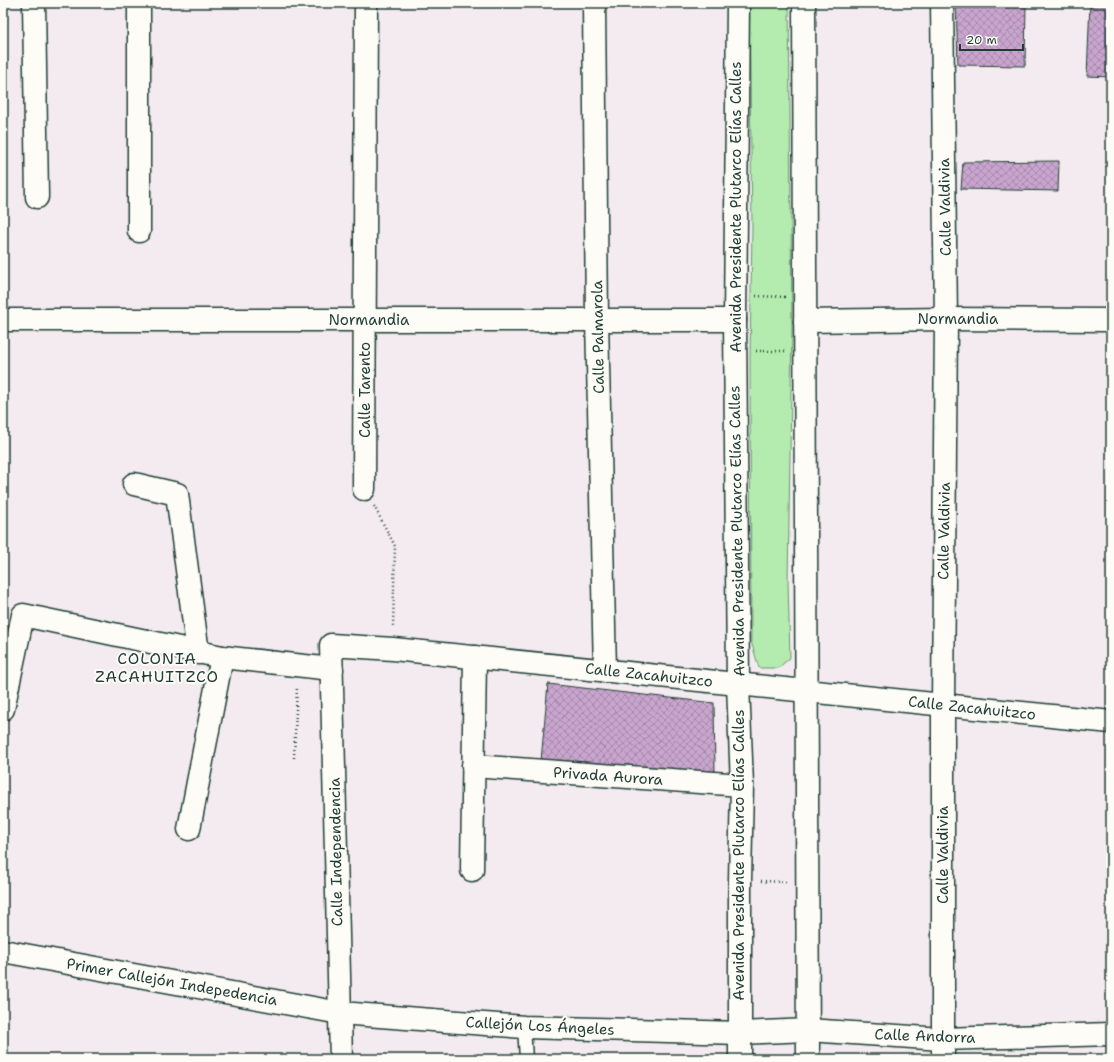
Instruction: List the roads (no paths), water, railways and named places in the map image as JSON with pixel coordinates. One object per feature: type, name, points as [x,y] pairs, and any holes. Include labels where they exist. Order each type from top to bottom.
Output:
[{"type":"street","points":[[34,3],[38,197]]},
{"type":"street","points":[[139,3],[139,231]]},
{"type":"street","name":"Calle Tarento","points":[[364,489],[366,3]]},
{"type":"street","name":"Calle Palmarola","points":[[594,3],[597,320],[605,671]]},
{"type":"street","name":"Avenida Presidente Plutarco Elías Calles","points":[[738,3],[735,351],[738,684],[742,785],[740,881],[740,1059]]},
{"type":"street","points":[[804,3],[808,1059]]},
{"type":"street","name":"Calle Valdivia","points":[[942,3],[946,319],[943,706],[943,1049]]},
{"type":"street","name":"Normandia","points":[[805,321],[946,319],[1111,320]]},
{"type":"street","name":"Normandia","points":[[3,320],[735,320]]},
{"type":"street","points":[[134,484],[177,494],[198,653]]},
{"type":"street","points":[[3,708],[23,615],[222,658],[332,669]]},
{"type":"street","name":"Calle Zacahuitzco","points":[[331,645],[475,657],[1111,722]]},
{"type":"street","name":"Calle Independencia","points":[[331,645],[341,1059]]},
{"type":"street","points":[[472,870],[475,657]]},
{"type":"street","points":[[189,829],[222,658]]},
{"type":"street","name":"Privada Aurora","points":[[473,766],[742,785]]},
{"type":"street","name":"Primer Callejón Indepedencia","points":[[3,951],[340,1013]]},
{"type":"street","name":"Callejón Los Ángeles","points":[[340,1013],[524,1027],[740,1033]]},
{"type":"street","name":"Calle Andorra","points":[[740,1033],[808,1030],[943,1049],[1111,1034]]},
{"type":"lane","points":[[524,1027],[526,1059]]},
{"type":"district","name":"COLONIA ZACAHUITZCO","points":[[157,667]]}]
